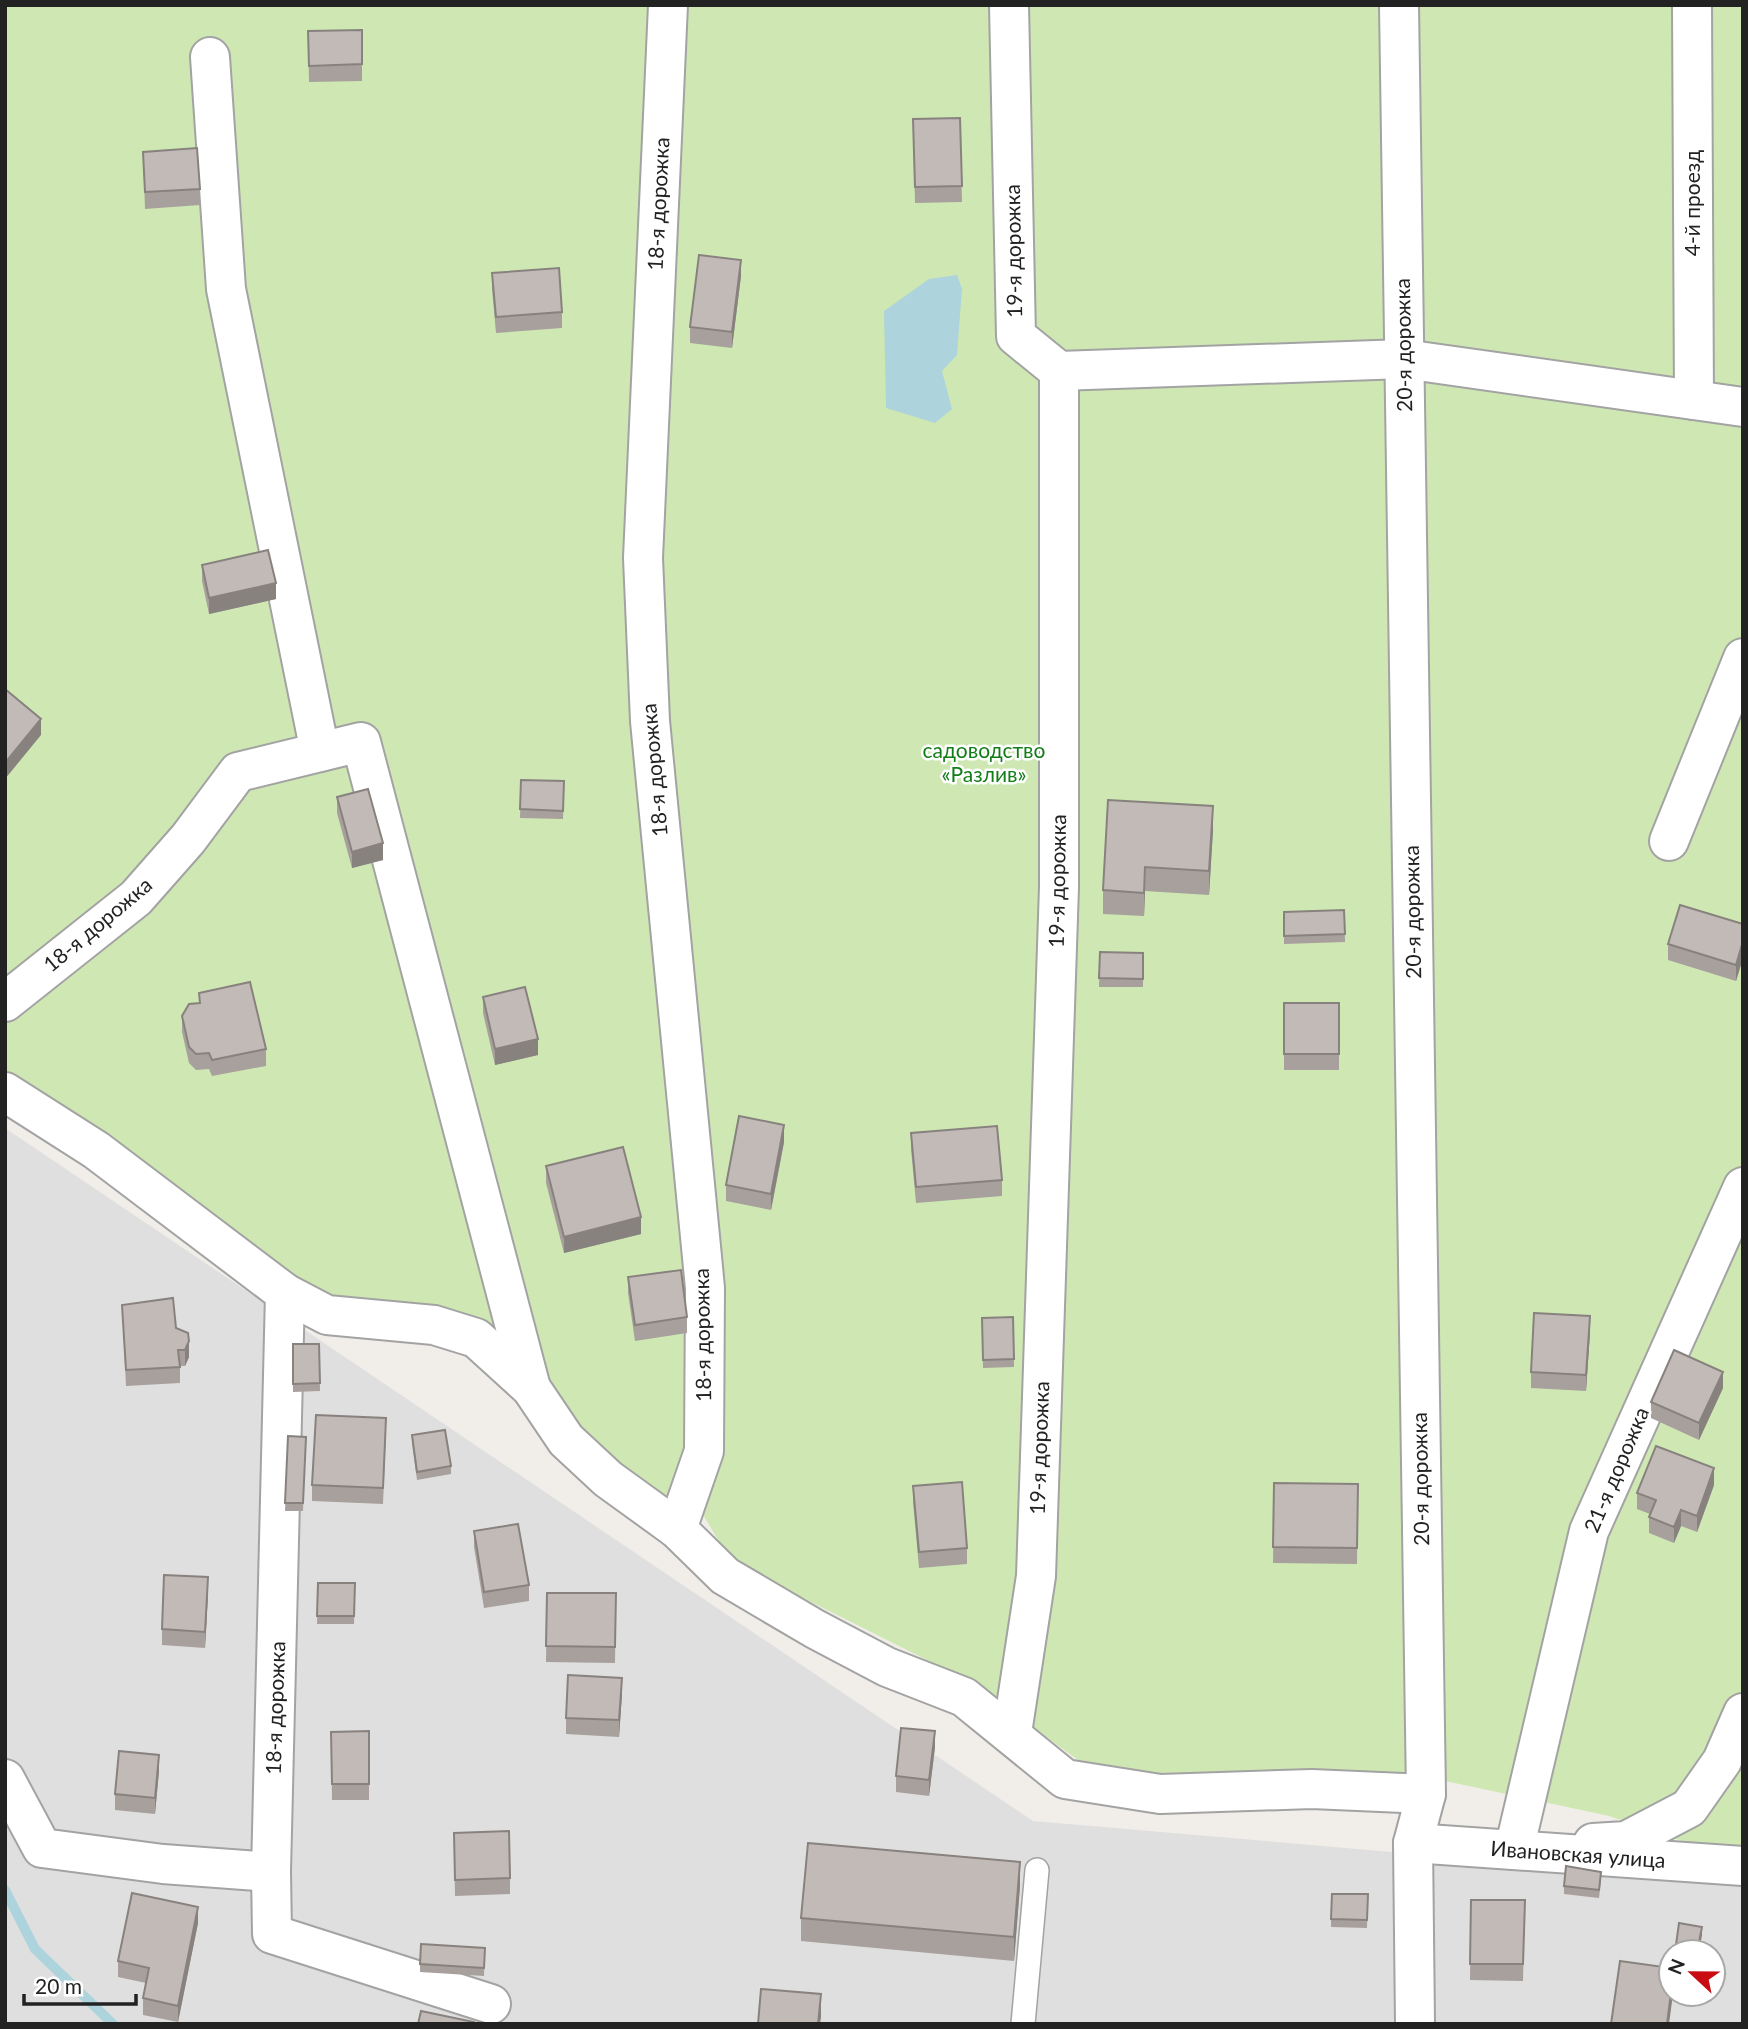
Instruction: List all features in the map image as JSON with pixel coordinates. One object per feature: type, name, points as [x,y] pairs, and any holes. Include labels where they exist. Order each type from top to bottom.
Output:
[{"type":"street","name":"18-я дорожка","points":[[668,5],[643,558],[650,720],[705,1288],[704,1451],[677,1529]]},
{"type":"street","name":"19-я дорожка","points":[[1009,5],[1016,336],[1059,371],[1059,887],[1036,1576],[1012,1733]]},
{"type":"street","name":"20-я дорожка","points":[[1399,5],[1419,1818],[1415,2024]]},
{"type":"street","name":"4-й проезд","points":[[1692,5],[1694,400]]},
{"type":"street","points":[[210,57],[226,289],[320,752]]},
{"type":"street","points":[[1059,371],[1404,359],[1743,407]]},
{"type":"street","points":[[1669,841],[1743,658]]},
{"type":"street","name":"18-я дорожка","points":[[5,1002],[136,898],[188,839],[238,772],[361,743],[531,1388]]},
{"type":"street","points":[[5,1092],[96,1150],[285,1293],[327,1315],[434,1325],[477,1339],[531,1388]]},
{"type":"street","name":"21-я дорожка","points":[[1514,1850],[1588,1531],[1743,1186]]},
{"type":"street","name":"18-я дорожка","points":[[285,1293],[271,1872],[272,1934],[491,2004]]},
{"type":"street","name":"Ивановская улица","points":[[531,1388],[566,1440],[608,1479],[677,1529],[724,1576],[887,1667],[964,1697],[1012,1733],[1065,1779],[1160,1794],[1312,1789],[1419,1818],[1514,1850],[1743,1867]]},
{"type":"street","points":[[1514,1850],[1626,1840],[1689,1808],[1722,1761],[1743,1713]]},
{"type":"street","points":[[5,1779],[42,1848],[163,1864],[271,1872]]},
{"type":"lane","points":[[1023,2024],[1037,1870]]},
{"type":"shaded area","points":[[5,1128],[1033,1821],[1556,1866],[1743,1885],[1743,2024],[5,2024]]},
{"type":"green space","name":"садоводство «Разлив»","points":[[5,5],[1743,5],[1743,1849],[1696,1846],[1609,1816],[1408,1773],[1167,1780],[1078,1760],[969,1681],[731,1562],[702,1513],[597,1483],[513,1398],[470,1320],[322,1298],[5,1075]]},
{"type":"water","points":[[957,275],[962,289],[957,355],[942,371],[952,409],[935,423],[886,408],[884,311],[929,279]]},
{"type":"building","points":[[362,30],[362,64],[309,66],[308,31]]},
{"type":"building","points":[[960,118],[962,186],[915,187],[913,119]]},
{"type":"building","points":[[197,148],[200,189],[145,192],[143,152]]},
{"type":"building","points":[[699,255],[741,260],[732,332],[690,327]]},
{"type":"building","points":[[559,268],[562,312],[496,317],[492,273]]},
{"type":"building","points":[[268,550],[276,583],[209,598],[202,565]]},
{"type":"building","points":[[5,689],[41,719],[5,763]]},
{"type":"building","points":[[521,780],[564,781],[563,811],[520,809]]},
{"type":"building","points":[[368,789],[383,843],[352,852],[337,797]]},
{"type":"building","points":[[1108,800],[1213,806],[1209,871],[1145,867],[1144,893],[1103,890]]},
{"type":"building","points":[[1680,905],[1743,924],[1743,941],[1736,965],[1668,944]]},
{"type":"building","points":[[1344,910],[1345,934],[1284,936],[1284,912]]},
{"type":"building","points":[[1100,952],[1143,953],[1143,979],[1099,978]]},
{"type":"building","points":[[250,982],[266,1049],[212,1060],[209,1053],[196,1054],[189,1047],[182,1016],[189,1004],[200,1003],[199,993]]},
{"type":"building","points":[[525,987],[538,1039],[495,1049],[483,997]]},
{"type":"building","points":[[1284,1003],[1339,1003],[1339,1054],[1284,1054]]},
{"type":"building","points":[[739,1116],[784,1125],[771,1194],[726,1185]]},
{"type":"building","points":[[997,1126],[1002,1180],[916,1187],[911,1133]]},
{"type":"building","points":[[623,1147],[641,1217],[564,1237],[546,1166]]},
{"type":"building","points":[[681,1270],[687,1317],[635,1325],[628,1277]]},
{"type":"building","points":[[173,1298],[176,1328],[188,1333],[189,1341],[185,1350],[178,1350],[180,1367],[126,1370],[122,1305]]},
{"type":"building","points":[[1534,1313],[1590,1316],[1586,1375],[1531,1372]]},
{"type":"building","points":[[1013,1317],[1014,1359],[983,1360],[982,1318]]},
{"type":"building","points":[[293,1344],[319,1344],[320,1383],[293,1384]]},
{"type":"building","points":[[1674,1350],[1723,1372],[1699,1423],[1651,1402]]},
{"type":"building","points":[[316,1415],[386,1418],[383,1488],[312,1485]]},
{"type":"building","points":[[445,1430],[451,1466],[417,1472],[412,1435]]},
{"type":"building","points":[[288,1436],[306,1437],[303,1503],[285,1503]]},
{"type":"building","points":[[1656,1446],[1714,1468],[1697,1516],[1681,1510],[1674,1527],[1649,1517],[1656,1500],[1637,1493]]},
{"type":"building","points":[[962,1482],[967,1548],[919,1552],[913,1486]]},
{"type":"building","points":[[1274,1483],[1358,1484],[1357,1548],[1273,1547]]},
{"type":"building","points":[[518,1524],[529,1585],[484,1592],[474,1531]]},
{"type":"building","points":[[164,1575],[208,1577],[205,1632],[162,1629]]},
{"type":"building","points":[[318,1583],[355,1583],[354,1616],[317,1616]]},
{"type":"building","points":[[547,1593],[616,1593],[615,1647],[546,1646]]},
{"type":"building","points":[[568,1675],[622,1678],[619,1720],[566,1718]]},
{"type":"building","points":[[901,1728],[935,1731],[929,1780],[896,1776]]},
{"type":"building","points":[[369,1731],[369,1784],[332,1784],[331,1732]]},
{"type":"building","points":[[119,1751],[159,1755],[155,1798],[115,1794]]},
{"type":"building","points":[[509,1831],[510,1878],[455,1880],[454,1833]]},
{"type":"building","points":[[808,1843],[1020,1862],[1014,1937],[801,1918]]},
{"type":"building","points":[[1566,1866],[1601,1872],[1599,1890],[1564,1886]]},
{"type":"building","points":[[132,1893],[198,1907],[178,2006],[143,1998],[149,1968],[118,1961]]},
{"type":"building","points":[[1332,1894],[1368,1894],[1367,1920],[1331,1919]]},
{"type":"building","points":[[1471,1900],[1525,1900],[1523,1964],[1470,1964]]},
{"type":"building","points":[[1679,1923],[1702,1927],[1700,1938],[1677,1938]]},
{"type":"building","points":[[421,1944],[485,1948],[484,1968],[420,1964]]},
{"type":"building","points":[[1620,1961],[1657,1966],[1657,2008],[1669,2008],[1667,2024],[1611,2024]]},
{"type":"building","points":[[761,1989],[821,1994],[818,2024],[758,2024]]},
{"type":"building","points":[[421,2011],[474,2022],[474,2024],[418,2024]]},
{"type":"waterway","points":[[5,1890],[35,1949],[113,2024]]}]
